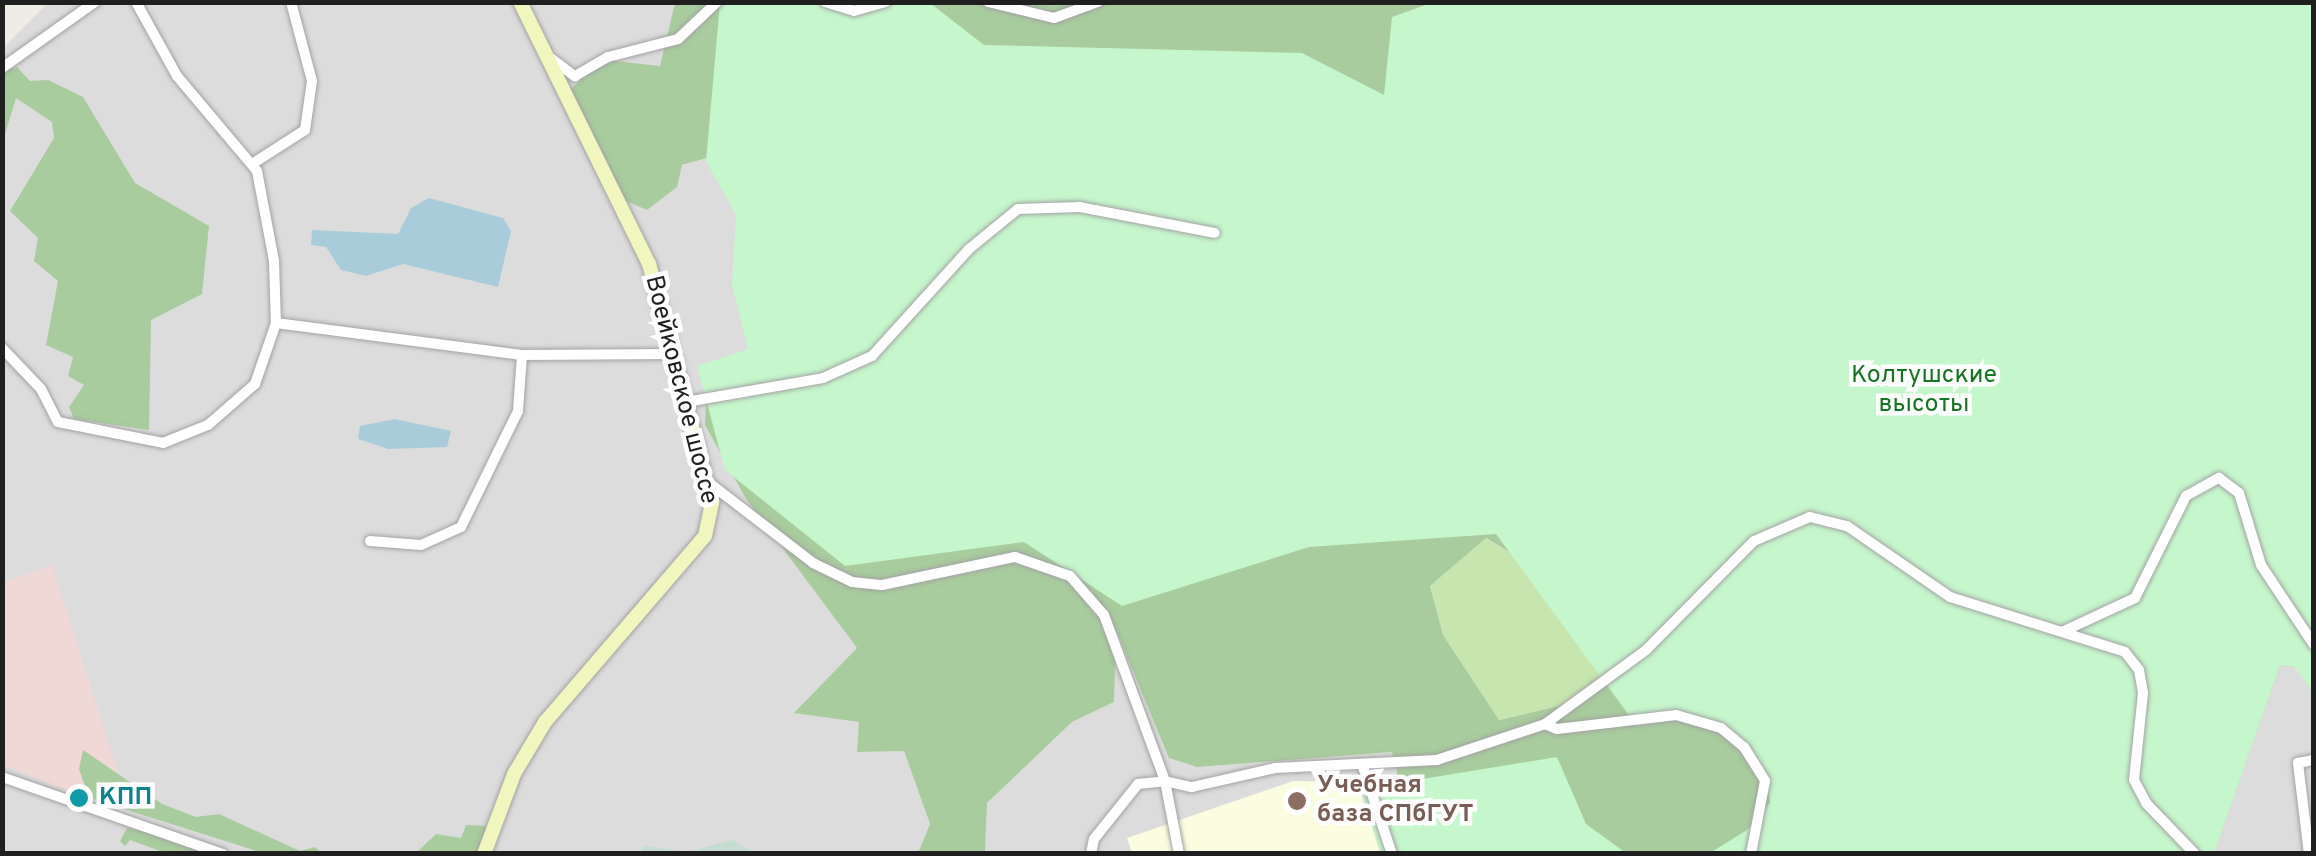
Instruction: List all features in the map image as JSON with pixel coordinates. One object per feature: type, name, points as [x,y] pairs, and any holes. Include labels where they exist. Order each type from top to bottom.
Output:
[{"type":"street","points":[[2,68],[96,2]]},
{"type":"street","points":[[2,348],[41,389],[58,422],[164,442],[208,425],[256,384],[276,323],[274,261],[252,164],[177,76],[136,2]]},
{"type":"street","points":[[252,164],[305,130],[312,81],[291,2]]},
{"type":"street","name":"Воейковское шоссе","points":[[484,854],[514,774],[546,722],[705,536],[712,519],[708,482],[648,264],[539,50],[520,2]]},
{"type":"street","points":[[539,50],[575,76],[608,57],[678,39],[717,2]]},
{"type":"street","points":[[824,2],[854,12],[886,2]]},
{"type":"street","points":[[988,2],[1054,18],[1098,2]]},
{"type":"street","points":[[686,402],[823,378],[872,356],[969,250],[1018,209],[1080,207],[1216,233]]},
{"type":"street","points":[[276,323],[522,355],[674,354]]},
{"type":"street","points":[[370,540],[421,545],[461,527],[518,411],[522,355]]},
{"type":"street","points":[[2063,632],[2135,598],[2186,496],[2203,481],[2219,478],[2239,493],[2261,565],[2314,646]]},
{"type":"street","points":[[708,482],[813,563],[852,582],[882,585],[1015,557],[1070,576],[1104,615],[1165,781],[1180,854]]},
{"type":"street","points":[[1091,854],[1094,839],[1138,784],[1165,781],[1192,787],[1260,770],[1437,760],[1544,724],[1646,650],[1754,541],[1810,517],[1847,526],[1950,598],[2125,652],[2140,670],[2143,714],[2134,780],[2146,803],[2194,854]]},
{"type":"street","points":[[1544,724],[1557,729],[1676,715],[1721,728],[1744,747],[1765,781],[1751,854]]},
{"type":"street","points":[[2309,854],[2298,764],[2314,760]]},
{"type":"street","points":[[1362,764],[1392,854]]},
{"type":"street","points":[[2302,780],[2314,774]]},
{"type":"street","points":[[2,778],[223,854]]},
{"type":"shaded area","points":[[48,3],[675,3],[660,67],[606,60],[681,166],[725,153],[797,286],[705,425],[746,499],[857,648],[795,713],[860,722],[857,752],[904,751],[930,824],[918,853],[3,853],[2,49]]},
{"type":"shaded area","points":[[52,565],[128,804],[84,797],[3,765],[2,583]]},
{"type":"shaded area","points":[[1115,627],[1197,767],[1393,752],[1406,809],[1438,853],[985,854],[987,803],[1072,722],[1114,702]]},
{"type":"shaded area","points":[[2280,665],[2294,667],[2313,693],[2313,853],[2214,854]]},
{"type":"shaded area","name":"Учебная база СПбГУТ","points":[[1293,781],[1357,782],[1381,853],[1132,853],[1127,838]]},
{"type":"shaded area","points":[[732,840],[755,853],[640,853],[644,846],[689,852]]},
{"type":"green space","name":"Колтушские высоты","points":[[675,3],[2313,3],[2313,693],[2295,667],[2280,665],[2214,853],[1438,853],[1406,809],[1392,752],[1197,767],[1169,758],[1116,630],[1114,702],[1072,722],[987,803],[985,853],[918,853],[930,824],[904,751],[857,752],[859,722],[794,713],[857,648],[746,499],[705,425],[706,398],[799,377],[725,153],[682,165],[677,187],[647,210],[626,201],[565,93],[606,60],[660,66]],"holes":[[[1486,538],[1529,564],[1602,676],[1567,704],[1499,720],[1443,635],[1430,586]]]},
{"type":"green space","name":"Колтушские высоты","points":[[720,3],[930,3],[984,45],[1302,53],[1384,95],[1392,17],[1431,3],[2313,3],[2313,693],[2295,667],[2280,665],[2214,853],[1710,853],[1747,830],[1770,803],[1767,781],[1723,726],[1677,712],[1631,718],[1496,534],[1309,547],[1122,606],[1024,542],[845,566],[725,470],[697,366],[748,349],[732,285],[736,215],[706,161]]},
{"type":"green space","points":[[17,67],[30,81],[48,80],[83,97],[135,183],[209,226],[202,294],[151,320],[149,430],[74,419],[69,407],[84,385],[68,376],[73,357],[46,345],[58,281],[34,261],[38,238],[10,211],[54,138],[52,122],[16,98],[3,141],[3,71]]},
{"type":"green space","points":[[1485,538],[1529,564],[1602,676],[1567,704],[1498,720],[1443,635],[1430,586]]},
{"type":"green space","points":[[83,750],[162,804],[196,817],[219,814],[300,851],[315,847],[322,853],[263,853],[89,798],[79,769]]},
{"type":"green space","points":[[1557,757],[1586,824],[1626,853],[1380,853],[1361,789]]},
{"type":"green space","points":[[466,825],[487,826],[480,853],[416,853],[436,834],[461,838]]},
{"type":"green space","points":[[127,828],[161,835],[205,853],[166,853],[130,840],[125,846],[120,841]]},
{"type":"water","points":[[429,198],[503,218],[511,231],[498,287],[403,264],[366,276],[341,270],[326,247],[311,245],[312,230],[398,234],[411,208]]},
{"type":"water","points":[[395,419],[451,431],[447,447],[388,449],[358,439],[360,426]]},
{"type":"place","name":"КПП","points":[[79,798]]},
{"type":"place","name":"Учебная база СПбГУТ","points":[[1297,801]]}]
